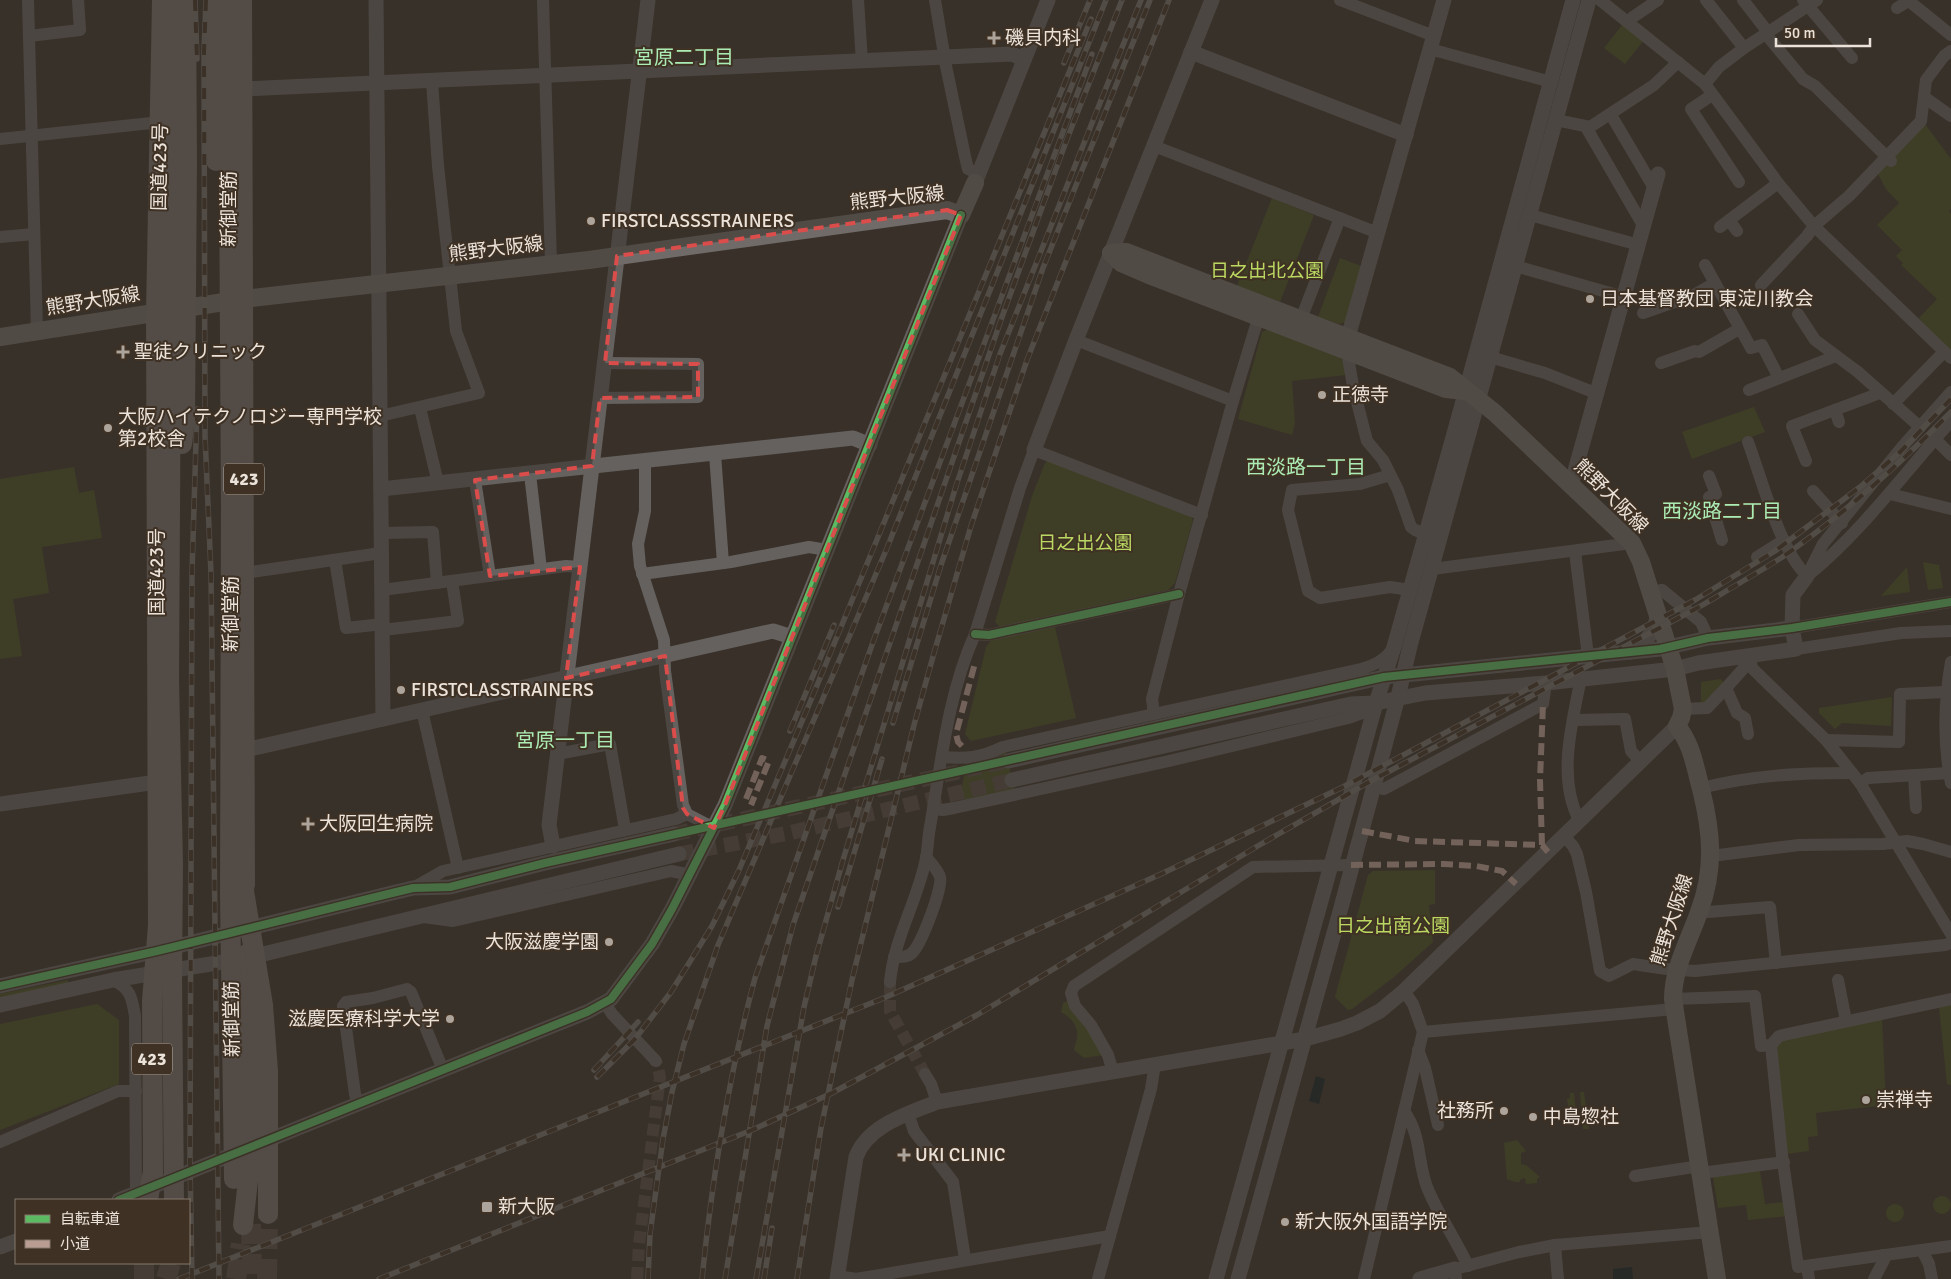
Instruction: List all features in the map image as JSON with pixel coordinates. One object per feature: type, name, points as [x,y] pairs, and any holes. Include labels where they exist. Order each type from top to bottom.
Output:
[{"type":"highway","name":"国道423号","points":[[153,1171],[152,1001],[157,951],[156,313],[162,0]]},
{"type":"highway","name":"423","points":[[173,0],[170,680],[174,872],[172,976],[174,1199]]},
{"type":"highway","points":[[171,492],[184,436],[185,417],[186,0]]},
{"type":"highway","points":[[214,0],[219,418],[231,507]]},
{"type":"highway","name":"新御堂筋","points":[[228,0],[231,507],[230,811],[251,1222]]},
{"type":"highway","name":"423","points":[[242,0],[246,929],[251,1104],[251,1222]]},
{"type":"highway","points":[[230,811],[263,1005],[268,1071],[251,1222]]},
{"type":"highway","points":[[142,1197],[153,1171]]},
{"type":"highway","points":[[153,1171],[155,1199]]},
{"type":"main road","name":"熊野大阪線","points":[[0,337],[243,298],[617,256],[946,210],[961,215],[977,178]]},
{"type":"main road","name":"熊野大阪線","points":[[1111,253],[1126,252],[1261,311],[1349,345],[1450,377],[1571,485],[1632,544],[1658,613],[1675,669],[1683,708]]},
{"type":"main road","name":"熊野大阪線","points":[[1261,311],[1301,319],[1349,345]]},
{"type":"main road","points":[[1677,726],[1683,708]]},
{"type":"main road","name":"熊野大阪線","points":[[1677,726],[1689,744],[1701,788],[1708,821],[1711,856],[1707,886],[1700,910],[1677,970],[1674,1004],[1716,1279]]},
{"type":"street","points":[[28,0],[38,331]]},
{"type":"street","points":[[29,36],[80,30],[78,0]]},
{"type":"street","points":[[376,0],[383,719]]},
{"type":"street","points":[[543,0],[551,264]]},
{"type":"street","points":[[553,846],[549,825],[648,0]]},
{"type":"street","points":[[858,0],[862,62]]},
{"type":"street","points":[[935,0],[966,161],[968,169],[977,178],[1045,1]]},
{"type":"street","points":[[890,982],[894,957],[916,898],[926,857],[945,733],[967,652],[975,634],[1020,488],[1076,340],[1212,0]]},
{"type":"street","points":[[1340,0],[1432,43],[1552,82]]},
{"type":"street","points":[[1426,534],[1411,527],[1383,460],[1366,442],[1348,357],[1349,345],[1378,233],[1444,0]]},
{"type":"street","points":[[1238,1279],[1432,569],[1472,395],[1573,0]]},
{"type":"street","points":[[1216,1279],[1376,703],[1426,534],[1472,395],[1490,358],[1589,0]]},
{"type":"street","points":[[1600,0],[1704,84],[1778,183],[1814,226],[1948,355],[1892,404]]},
{"type":"street","points":[[1628,22],[1658,0]]},
{"type":"street","points":[[1706,0],[1744,48]]},
{"type":"street","points":[[1743,0],[1803,79],[1815,86],[1889,159]]},
{"type":"street","points":[[1897,8],[1910,0],[1951,35]]},
{"type":"street","points":[[1704,84],[1719,67],[1744,48],[1768,34],[1809,2],[1852,58]]},
{"type":"street","points":[[1192,52],[1406,135]]},
{"type":"street","points":[[1761,285],[1808,236],[1814,226],[1889,159],[1921,121],[1926,80],[1944,56],[1950,53]]},
{"type":"street","points":[[242,89],[1012,54],[1024,59]]},
{"type":"street","points":[[1556,120],[1590,127],[1654,85],[1678,62]]},
{"type":"street","points":[[380,416],[479,393],[456,331],[432,81]]},
{"type":"street","points":[[1712,95],[1691,109],[1739,182]]},
{"type":"street","points":[[1924,97],[1951,116]]},
{"type":"street","points":[[1571,485],[1656,181],[1611,115]]},
{"type":"street","points":[[0,139],[161,122]]},
{"type":"street","points":[[1586,127],[1644,227]]},
{"type":"street","points":[[1154,146],[1378,233]]},
{"type":"street","points":[[1737,231],[1724,224],[1778,183]]},
{"type":"street","points":[[127,1199],[142,1197],[272,1139],[605,1003],[618,991],[652,944],[691,875],[714,828],[870,445],[961,215]]},
{"type":"street","points":[[1530,215],[1639,244]]},
{"type":"street","points":[[1301,319],[1340,218]]},
{"type":"street","points":[[0,238],[34,234]]},
{"type":"street","points":[[1705,265],[1751,348],[1762,346],[1780,378]]},
{"type":"street","points":[[1516,266],[1624,297]]},
{"type":"street","points":[[1643,313],[1676,301],[1680,303],[1715,283]]},
{"type":"street","points":[[1154,714],[1152,699],[1179,594],[1233,400],[1261,311]]},
{"type":"street","points":[[1798,314],[1815,340],[1858,372],[1920,427]]},
{"type":"street","points":[[1661,364],[1695,351],[1698,352],[1739,329]]},
{"type":"street","points":[[1076,340],[1233,400]]},
{"type":"street","points":[[1749,390],[1836,356]]},
{"type":"street","points":[[1490,358],[1545,373],[1598,394]]},
{"type":"street","points":[[600,398],[698,397],[698,364],[605,363]]},
{"type":"street","points":[[1796,649],[1792,628],[1793,595],[1807,576],[1823,544],[1902,447],[1951,392]]},
{"type":"street","points":[[1807,451],[1792,426],[1837,416],[1880,393]]},
{"type":"street","points":[[420,408],[438,484]]},
{"type":"street","points":[[1807,576],[1832,556],[1890,494],[1951,421]]},
{"type":"street","points":[[381,489],[854,438],[870,445]]},
{"type":"street","points":[[1935,439],[1951,455]]},
{"type":"street","points":[[1748,442],[1784,540],[1797,566],[1807,576]]},
{"type":"street","points":[[1902,447],[1918,460]]},
{"type":"street","points":[[1034,450],[1202,515]]},
{"type":"street","points":[[715,454],[723,563]]},
{"type":"street","points":[[645,460],[645,511],[638,544],[640,566],[664,640],[682,805],[687,814],[714,828]]},
{"type":"street","points":[[530,474],[541,569]]},
{"type":"street","points":[[1390,475],[1360,484],[1292,490],[1288,510],[1308,591],[1320,598],[1390,587],[1410,590]]},
{"type":"street","points":[[1709,476],[1716,494],[1709,497],[1722,540]]},
{"type":"street","points":[[475,480],[490,576]]},
{"type":"street","points":[[1813,491],[1842,523]]},
{"type":"street","points":[[1890,494],[1951,509]]},
{"type":"street","points":[[382,533],[433,532],[437,583]]},
{"type":"street","points":[[1757,557],[1784,540]]},
{"type":"street","points":[[1432,569],[1632,544]]},
{"type":"street","points":[[642,574],[723,563],[809,547],[827,550]]},
{"type":"street","points":[[1575,552],[1588,656]]},
{"type":"street","points":[[245,573],[381,553]]},
{"type":"street","points":[[336,560],[346,628],[458,621],[452,581]]},
{"type":"street","points":[[382,590],[566,566],[580,567]]},
{"type":"street","points":[[1651,592],[1662,590],[1670,595],[1701,622],[1708,638]]},
{"type":"street","points":[[975,634],[989,635],[1179,594]]},
{"type":"street","points":[[1008,761],[1384,677],[1668,647],[1708,638],[1792,628],[1951,602]]},
{"type":"street","points":[[1629,652],[1653,632],[1658,613]]},
{"type":"street","points":[[245,750],[772,631],[792,637]]},
{"type":"street","points":[[1012,780],[1352,704],[1376,703],[1425,693],[1546,683],[1675,669],[1698,663],[1901,634],[1951,631]]},
{"type":"street","points":[[942,756],[970,758],[985,756],[1003,748],[1361,669],[1375,665],[1386,658],[1394,647]]},
{"type":"street","points":[[1683,708],[1707,708],[1744,669],[1750,656]]},
{"type":"street","points":[[1750,656],[1752,668],[1826,740],[1856,778],[1951,934]]},
{"type":"street","points":[[1701,788],[1775,774],[1821,772],[1856,778],[1868,778],[1950,770],[1946,692],[1951,662]]},
{"type":"street","points":[[1579,820],[1571,806],[1567,781],[1569,746],[1580,678]]},
{"type":"street","points":[[1374,786],[1384,789],[1543,704],[1546,683]]},
{"type":"street","points":[[1726,688],[1737,713],[1745,718],[1748,734]]},
{"type":"street","points":[[1826,740],[1898,742],[1900,694],[1946,692]]},
{"type":"street","points":[[934,809],[954,808],[1254,741],[1348,718],[1362,713],[1376,703]]},
{"type":"street","points":[[422,710],[458,868]]},
{"type":"street","points":[[1574,720],[1625,719],[1631,750],[1640,761]]},
{"type":"street","points":[[1110,1236],[856,1279],[837,1278],[856,1158],[864,1142],[883,1127],[908,1113],[937,1102],[1281,1043],[1341,1029],[1357,1023],[1380,1011],[1404,991],[1677,726]]},
{"type":"street","points":[[557,754],[610,744],[625,829]]},
{"type":"street","points":[[1914,775],[1916,808]]},
{"type":"street","points":[[0,804],[157,782]]},
{"type":"street","points":[[413,888],[443,871],[676,819],[687,814]]},
{"type":"street","points":[[0,986],[157,951],[413,888],[450,887],[674,834]]},
{"type":"street","points":[[1564,836],[1573,846],[1579,862],[1600,971],[1609,976],[1633,964],[1695,971],[1951,943]]},
{"type":"street","points":[[1711,856],[1799,845],[1916,842],[1951,852]]},
{"type":"street","points":[[0,1005],[113,980],[247,958],[679,854]]},
{"type":"street","points":[[894,957],[905,957],[915,951],[938,897],[941,884],[940,876],[926,857]]},
{"type":"street","points":[[1113,1072],[1109,1057],[1096,1033],[1075,1006],[1071,993],[1074,986],[1253,867],[1352,865]]},
{"type":"street","points":[[419,917],[453,921],[671,871],[691,875]]},
{"type":"street","points":[[1700,910],[1708,912],[1770,907],[1776,963]]},
{"type":"street","points":[[247,958],[270,992],[272,1139]]},
{"type":"street","points":[[113,980],[123,985],[130,993],[135,1016],[136,1092],[142,1197]]},
{"type":"street","points":[[1838,980],[1846,1021]]},
{"type":"street","points":[[358,1104],[343,1006],[346,1002],[373,998],[407,989],[411,992],[443,1070]]},
{"type":"street","points":[[1364,1279],[1423,1032],[1414,1004],[1404,991]]},
{"type":"street","points":[[1423,1032],[1755,996],[1761,1046],[1771,1045],[1779,1036],[1951,999]]},
{"type":"street","points":[[605,1003],[612,1014],[656,1062]]},
{"type":"street","points":[[1771,1045],[1798,1267],[1951,1246]]},
{"type":"street","points":[[1418,1050],[1426,1068],[1438,1125]]},
{"type":"street","points":[[1098,1279],[1151,1089],[1155,1064]]},
{"type":"street","points":[[924,1074],[931,1084],[937,1102]]},
{"type":"street","points":[[0,1142],[118,1092],[136,1092]]},
{"type":"street","points":[[1404,1111],[1410,1120],[1418,1143],[1427,1187],[1460,1271]]},
{"type":"street","points":[[908,1113],[914,1131],[953,1182],[965,1260]]},
{"type":"street","points":[[1635,1176],[1784,1162]]},
{"type":"street","points":[[1420,1279],[1460,1271],[1519,1252],[1555,1245],[1710,1232]]},
{"type":"street","points":[[0,1247],[15,1241]]},
{"type":"street","points":[[1555,1245],[1558,1279]]},
{"type":"street","points":[[1922,1250],[1930,1264],[1932,1279]]},
{"type":"street","points":[[1874,1279],[1884,1260],[1883,1255]]},
{"type":"street","points":[[1807,1266],[1809,1279]]},
{"type":"highlighted area","points":[[947,210],[961,215],[725,805],[714,828],[687,814],[683,808],[665,656],[566,678],[580,567],[490,576],[475,480],[592,466],[600,398],[698,397],[698,364],[605,363],[617,256]]},
{"type":"green space","points":[[1623,24],[1644,40],[1625,64],[1604,48]]},
{"type":"green space","points":[[1925,124],[1951,159],[1951,209],[1949,211],[1951,214],[1951,352],[1926,328],[1919,318],[1937,299],[1901,265],[1903,263],[1896,256],[1902,250],[1877,225],[1899,203],[1886,189],[1878,174]]},
{"type":"green space","name":"日之出北公園","points":[[1272,198],[1314,215],[1280,302],[1237,286]]},
{"type":"green space","points":[[1340,258],[1361,266],[1345,322],[1339,324],[1318,317]]},
{"type":"green space","points":[[1268,329],[1340,357],[1344,362],[1346,375],[1292,381],[1295,423],[1292,435],[1238,419],[1262,332]]},
{"type":"green space","points":[[1754,407],[1765,432],[1692,459],[1682,432]]},
{"type":"green space","name":"日之出公園","points":[[1049,460],[1190,515],[1193,520],[1175,583],[1168,590],[1000,627],[995,622],[1032,496],[1045,463]]},
{"type":"green space","points":[[74,467],[79,493],[94,490],[102,538],[42,547],[49,593],[13,599],[22,656],[0,659],[0,479]]},
{"type":"green space","points":[[1923,562],[1939,565],[1943,588],[1928,590]]},
{"type":"green space","points":[[1907,567],[1910,592],[1881,596]]},
{"type":"green space","points":[[1055,627],[1076,718],[971,741],[965,734],[986,647],[992,639]]},
{"type":"green space","points":[[1720,679],[1724,683],[1705,704],[1701,703],[1701,682]]},
{"type":"green space","points":[[1892,697],[1891,726],[1842,723],[1835,729],[1819,713],[1819,708]]},
{"type":"green space","points":[[1006,752],[1014,789],[963,800],[961,791],[966,766],[987,762]]},
{"type":"green space","name":"日之出南公園","points":[[1435,870],[1435,904],[1429,905],[1433,942],[1394,977],[1352,1009],[1348,1010],[1335,997],[1368,875],[1373,871]]},
{"type":"green space","points":[[68,980],[68,983],[0,998],[0,994]]},
{"type":"green space","points":[[1069,1000],[1104,1055],[1084,1058],[1074,1050],[1077,1030],[1071,1020],[1061,1012],[1063,1003]]},
{"type":"green space","points":[[97,1004],[119,1020],[119,1084],[0,1130],[0,1024]]},
{"type":"green space","points":[[1951,1004],[1951,1085],[1947,1084],[1939,1007]]},
{"type":"green space","points":[[1882,1017],[1886,1105],[1816,1113],[1818,1136],[1808,1137],[1809,1151],[1786,1154],[1777,1046],[1780,1040]]},
{"type":"green space","points":[[1580,1092],[1584,1092],[1589,1129],[1583,1129]]},
{"type":"green space","points":[[1570,1093],[1574,1093],[1576,1113],[1570,1120],[1567,1099],[1570,1098]]},
{"type":"green space","points":[[1517,1140],[1526,1151],[1521,1153],[1521,1164],[1526,1165],[1540,1177],[1537,1179],[1537,1183],[1526,1184],[1525,1178],[1520,1180],[1520,1182],[1507,1179],[1504,1143]]},
{"type":"green space","points":[[1760,1171],[1765,1204],[1786,1202],[1788,1216],[1748,1220],[1746,1205],[1718,1208],[1713,1177]]},
{"type":"green space","points":[[1942,1196],[1948,1199],[1951,1205],[1948,1211],[1942,1214],[1936,1211],[1933,1205],[1936,1199]]},
{"type":"green space","points":[[1895,1204],[1901,1207],[1904,1213],[1901,1219],[1895,1222],[1889,1219],[1886,1213],[1889,1207]]},
{"type":"shaded area","points":[[1316,1076],[1325,1079],[1319,1104],[1309,1101]]},
{"type":"shaded area","points":[[1632,1267],[1633,1279],[1613,1279],[1613,1269]]},
{"type":"tunnel","points":[[674,834],[1008,761]]},
{"type":"tunnel","points":[[679,854],[789,833],[1012,780]]},
{"type":"tunnel","points":[[890,982],[890,1011],[925,1074]]},
{"type":"tunnel","points":[[637,1279],[639,1244],[660,1077],[656,1061]]},
{"type":"tunnel","points":[[267,1279],[268,1214]]},
{"type":"tunnel","points":[[251,1224],[252,1279]]},
{"type":"tunnel","points":[[236,1279],[241,1244]]},
{"type":"tunnel","points":[[144,1264],[144,1279]]},
{"type":"tunnel","points":[[166,1279],[171,1264]]},
{"type":"railway","points":[[195,0],[197,59]]},
{"type":"railway","points":[[206,0],[204,51],[205,436],[211,573],[219,1279]]},
{"type":"railway","points":[[1064,63],[1090,0]]},
{"type":"railway","points":[[648,1279],[650,1234],[663,1139],[672,1092],[684,1044],[718,945],[887,548],[1106,0]]},
{"type":"railway","points":[[725,1279],[767,1026],[793,925],[1002,317],[1067,139],[1122,0]]},
{"type":"railway","points":[[756,1279],[804,1007],[843,860],[956,486],[1000,354],[1141,0]]},
{"type":"railway","points":[[893,723],[941,565],[1043,268],[1150,0]]},
{"type":"railway","points":[[797,1279],[821,1128],[852,980],[914,725],[934,653],[971,526],[1027,360],[1169,0]]},
{"type":"railway","points":[[597,1077],[635,1039],[671,992],[712,926],[739,870],[811,700],[1091,19]]},
{"type":"railway","points":[[702,1279],[722,1127],[737,1052],[755,978],[873,642],[1092,54]]},
{"type":"railway","points":[[179,1279],[884,998],[1161,874],[1343,787],[1695,600],[1775,551],[1860,487],[1900,452],[1951,399]]},
{"type":"railway","points":[[192,1279],[190,1160],[192,573],[197,409]]},
{"type":"railway","points":[[379,1279],[752,1130],[832,1093],[977,1015],[1256,847],[1369,782],[1699,607],[1781,558],[1826,525],[1890,471],[1951,412]]},
{"type":"railway","points":[[790,731],[834,625]]},
{"type":"railway","points":[[838,907],[882,759]]},
{"type":"railway","points":[[594,1070],[638,1022]]},
{"type":"railway","points":[[764,1279],[772,1228]]},
{"type":"marked path","points":[[962,746],[958,742],[956,734],[975,663]]},
{"type":"marked path","points":[[1542,845],[1540,780],[1543,704]]},
{"type":"marked path","points":[[746,799],[762,758],[769,761],[751,805]]},
{"type":"marked path","points":[[1362,831],[1415,841],[1542,845],[1548,852]]},
{"type":"marked path","points":[[1351,865],[1444,864],[1476,866],[1502,871],[1516,884]]},
{"type":"cycle path","points":[[121,1199],[587,1012],[611,999],[652,944],[725,805],[961,215]]},
{"type":"cycle path","points":[[975,634],[989,635],[1179,594]]},
{"type":"cycle path","points":[[0,986],[157,951],[413,888],[450,887],[545,863],[1384,677],[1660,649],[1708,638],[1792,628],[1951,602]]},
{"type":"place","name":"磯貝内科","points":[[994,38]]},
{"type":"place","name":"FIRSTCLASSSTRAINERS","points":[[591,221]]},
{"type":"place","name":"日本基督教団 東淀川教会","points":[[1590,299]]},
{"type":"place","name":"聖徒クリニック","points":[[123,352]]},
{"type":"place","name":"正徳寺","points":[[1322,395]]},
{"type":"place","name":"大阪ハイテクノロジー専門学校 第2校舎","points":[[108,428]]},
{"type":"place","name":"FIRSTCLASSTRAINERS","points":[[401,690]]},
{"type":"place","name":"大阪回生病院","points":[[308,824]]},
{"type":"place","name":"大阪滋慶学園","points":[[609,942]]},
{"type":"place","name":"滋慶医療科学大学","points":[[450,1019]]},
{"type":"place","name":"崇禅寺","points":[[1866,1100]]},
{"type":"place","name":"社務所","points":[[1504,1111]]},
{"type":"place","name":"中島惣社","points":[[1533,1117]]},
{"type":"place","name":"UKI CLINIC","points":[[904,1155]]},
{"type":"place","name":"新大阪","points":[[487,1207]]},
{"type":"place","name":"新大阪外国語学院","points":[[1285,1222]]},
{"type":"district","name":"宮原二丁目","points":[[684,57]]},
{"type":"district","name":"西淡路一丁目","points":[[1306,467]]},
{"type":"district","name":"西淡路二丁目","points":[[1722,511]]},
{"type":"district","name":"宮原一丁目","points":[[565,740]]}]
